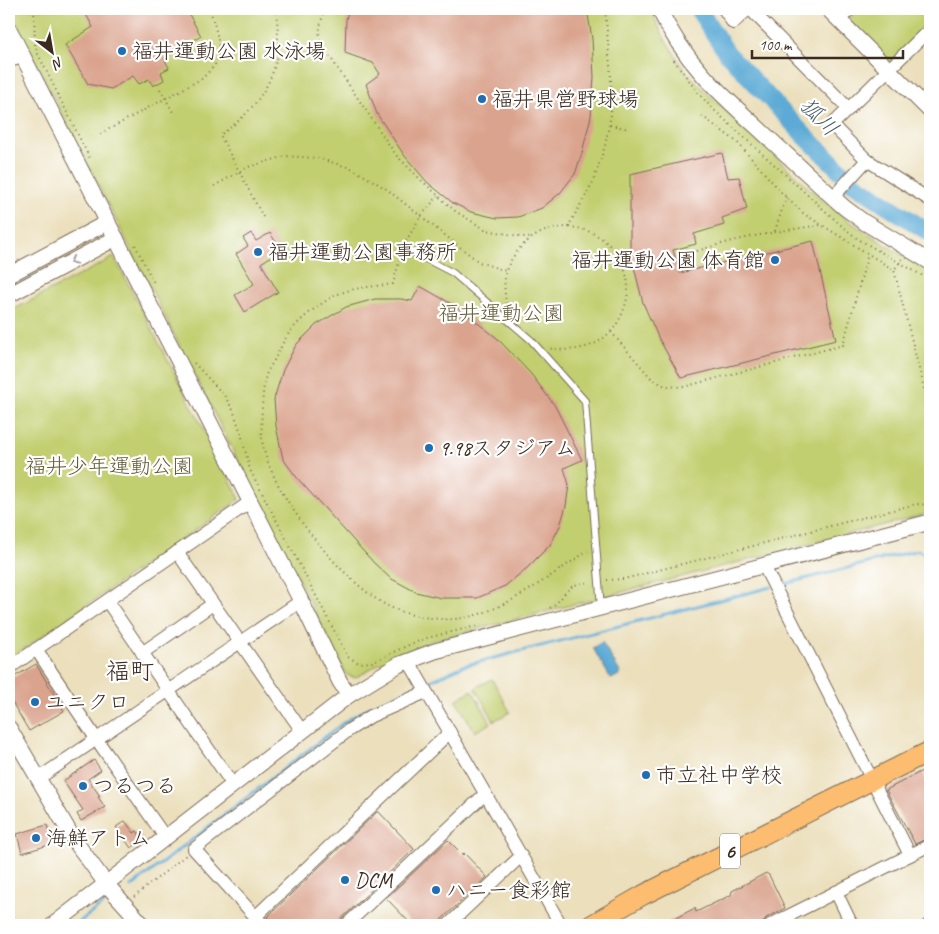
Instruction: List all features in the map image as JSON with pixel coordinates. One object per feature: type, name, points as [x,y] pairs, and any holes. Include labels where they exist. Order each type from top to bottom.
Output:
[{"type":"main road","name":"6","points":[[591,925],[644,895],[930,751]]},
{"type":"street","points":[[659,9],[675,40],[709,84],[836,194],[864,222],[930,262]]},
{"type":"street","points":[[724,9],[734,23],[749,9],[849,109]]},
{"type":"street","points":[[850,9],[834,14],[930,111]]},
{"type":"street","points":[[9,29],[16,59],[108,222],[348,695]]},
{"type":"street","points":[[929,33],[832,125],[863,164],[930,200]]},
{"type":"street","points":[[836,194],[863,164]]},
{"type":"street","points":[[9,275],[108,222]]},
{"type":"street","points":[[9,295],[116,238]]},
{"type":"street","points":[[9,668],[250,502]]},
{"type":"street","points":[[53,925],[107,885],[348,695],[379,674],[408,660],[435,651],[764,566],[928,529]]},
{"type":"street","points":[[177,552],[302,731]]},
{"type":"street","points":[[764,566],[910,855]]},
{"type":"street","points":[[107,601],[233,785]]},
{"type":"street","points":[[38,778],[301,601]]},
{"type":"street","points":[[142,653],[214,604]]},
{"type":"street","points":[[36,649],[165,838]]},
{"type":"street","points":[[408,660],[561,925]]},
{"type":"street","points":[[424,687],[356,726],[194,849],[259,921],[450,732]]},
{"type":"street","points":[[9,728],[74,840],[107,885],[143,925]]},
{"type":"street","points":[[346,925],[485,794]]},
{"type":"street","points":[[770,925],[930,845]]},
{"type":"street","points":[[448,925],[521,856]]},
{"type":"street","points":[[836,892],[852,925]]},
{"type":"lane","points":[[403,247],[453,273],[518,328],[531,340],[584,401],[601,608]]},
{"type":"path","points":[[34,9],[35,45],[38,54],[94,165]]},
{"type":"path","points":[[100,134],[203,78],[215,65],[219,43],[209,9]]},
{"type":"path","points":[[263,217],[220,135],[235,125],[252,108],[266,88],[274,70],[279,42],[276,9]]},
{"type":"path","points":[[324,9],[319,33],[324,48],[396,156],[455,211],[486,230],[530,238]]},
{"type":"path","points":[[568,227],[593,182],[605,146],[611,114],[611,77],[605,9]]},
{"type":"path","points":[[160,88],[173,112]]},
{"type":"path","points":[[702,116],[737,142],[786,197],[804,214],[894,270],[930,412]]},
{"type":"path","points":[[609,125],[630,129]]},
{"type":"path","points":[[214,186],[248,167],[286,156],[317,158],[351,168],[384,188],[479,262],[506,271]]},
{"type":"path","points":[[438,196],[420,216],[409,234],[392,284],[361,287],[335,296],[312,310],[289,332],[266,375],[261,418],[262,445],[267,460],[288,503],[310,534],[363,590],[389,607],[407,614],[454,619],[476,615],[497,608],[596,546]]},
{"type":"path","points":[[774,231],[786,197]]},
{"type":"path","points":[[697,251],[774,231],[821,225]]},
{"type":"path","points":[[518,328],[506,304],[504,291],[506,271],[516,253],[530,238],[548,229],[568,227],[588,230],[606,241],[619,256],[627,275],[628,295],[623,315],[611,332],[597,342],[581,349],[564,351],[546,348],[531,340]]},
{"type":"path","points":[[135,245],[156,287]]},
{"type":"path","points":[[894,270],[907,248]]},
{"type":"path","points":[[611,332],[652,378],[665,386],[683,387],[843,345],[868,254]]},
{"type":"path","points":[[194,363],[224,395],[233,410],[250,470],[348,657],[359,663],[372,662],[427,638],[482,625]]},
{"type":"path","points":[[547,609],[556,604],[572,585],[581,582],[624,580],[916,504],[930,505]]},
{"type":"path","points":[[928,529],[930,542]]},
{"type":"path","points":[[124,905],[194,849]]},
{"type":"green space","name":"福井運動公園","points":[[9,9],[650,9],[665,39],[684,69],[709,95],[821,199],[847,220],[930,273],[930,513],[431,641],[382,662],[355,678],[347,675]]},
{"type":"green space","points":[[858,9],[930,9],[930,22],[889,63],[848,20]]},
{"type":"green space","name":"福井少年運動公園","points":[[114,257],[240,499],[9,659],[9,312]]},
{"type":"green space","points":[[492,679],[510,712],[494,721],[475,688]]},
{"type":"green space","points":[[472,690],[491,723],[475,732],[456,700]]},
{"type":"water","points":[[602,642],[621,674],[611,679],[593,648]]},
{"type":"building","name":"福井運動公園 水泳場","points":[[83,9],[186,9],[201,36],[164,58],[169,68],[161,72],[164,80],[153,86],[149,79],[139,84],[133,76],[111,89],[88,84],[65,45],[93,27]]},
{"type":"building","name":"福井県営野球場","points":[[349,9],[587,9],[592,39],[594,77],[591,116],[575,174],[560,193],[542,208],[518,217],[497,218],[471,212],[453,203],[427,182],[404,155],[377,114],[366,84],[380,74],[373,63],[345,53],[346,19]]},
{"type":"building","name":"福井運動公園 体育館","points":[[722,153],[728,178],[739,177],[747,209],[722,218],[724,225],[694,234],[696,244],[673,250],[680,273],[813,241],[836,340],[681,378],[659,339],[643,303],[635,271],[630,245],[630,174]]},
{"type":"building","points":[[251,233],[256,241],[270,233],[281,250],[261,263],[278,292],[245,312],[235,295],[254,284],[236,254],[248,246],[243,238]]},
{"type":"building","name":"9.98スタジアム","points":[[420,286],[457,307],[497,338],[531,374],[555,406],[582,460],[564,468],[569,485],[566,506],[560,526],[550,545],[527,568],[505,586],[477,598],[441,598],[416,592],[390,578],[374,563],[298,479],[283,459],[276,426],[274,399],[283,370],[296,345],[316,325],[346,307],[375,299],[412,301]]},
{"type":"building","points":[[36,664],[64,711],[29,731],[9,697],[9,680]]},
{"type":"building","points":[[94,760],[101,770],[88,779],[105,807],[81,821],[77,814],[83,810],[63,781]]},
{"type":"building","points":[[922,771],[930,788],[930,837],[915,844],[886,790]]},
{"type":"building","points":[[378,811],[414,849],[335,925],[274,925],[267,917]]},
{"type":"building","points":[[125,821],[134,833],[137,831],[143,840],[131,848],[116,827]]},
{"type":"building","points":[[47,825],[52,844],[22,853],[17,834]]},
{"type":"building","points":[[448,840],[463,855],[464,853],[487,877],[442,919],[439,925],[412,925],[386,898]]},
{"type":"building","points":[[766,873],[769,875],[785,908],[766,918],[762,925],[662,925],[695,908],[696,912],[731,895],[732,891]]},
{"type":"waterway","name":"狐川","points":[[698,9],[727,53],[803,134],[853,183],[930,233]]},
{"type":"waterway","points":[[777,586],[918,550],[930,557]]},
{"type":"waterway","points":[[426,683],[463,666],[771,587]]},
{"type":"waterway","points":[[131,887],[346,721],[370,707],[420,685]]},
{"type":"waterway","points":[[75,925],[107,901]]},
{"type":"place","name":"福井運動公園 水泳場","points":[[122,51]]},
{"type":"place","name":"福井県営野球場","points":[[482,99]]},
{"type":"place","name":"福井運動公園事務所","points":[[258,252]]},
{"type":"place","name":"福井運動公園 体育館","points":[[775,260]]},
{"type":"place","name":"9.98スタジアム","points":[[429,448]]},
{"type":"place","name":"ユニクロ","points":[[35,702]]},
{"type":"place","name":"市立社中学校","points":[[646,775]]},
{"type":"place","name":"つるつる","points":[[83,786]]},
{"type":"place","name":"海鮮アトム","points":[[36,838]]},
{"type":"place","name":"DCM","points":[[345,880]]},
{"type":"place","name":"ハニー食彩館","points":[[436,890]]},
{"type":"district","name":"福町","points":[[130,671]]}]
